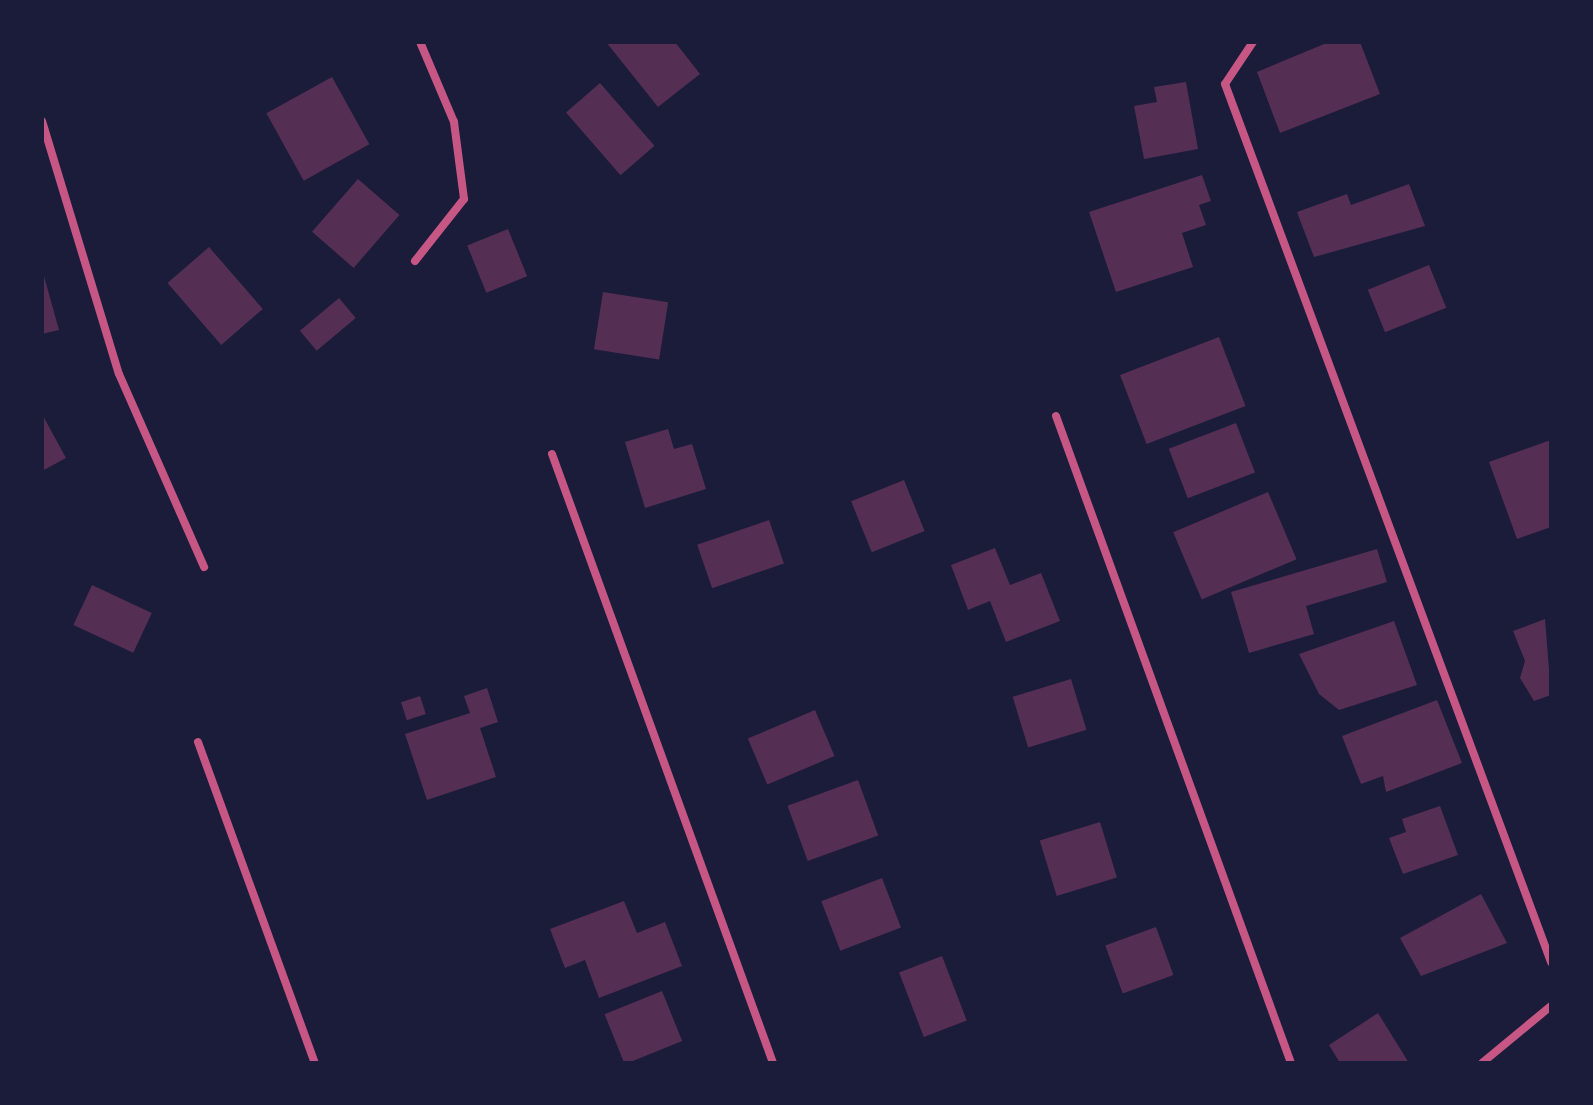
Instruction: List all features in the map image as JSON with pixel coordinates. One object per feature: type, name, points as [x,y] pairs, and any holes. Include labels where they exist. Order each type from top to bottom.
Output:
[{"type":"street","points":[[415,261],[464,199],[454,122],[420,42]]},
{"type":"street","points":[[1253,42],[1225,84],[1551,962]]},
{"type":"street","points":[[42,121],[119,374],[204,567]]},
{"type":"street","points":[[1056,416],[1291,1063]]},
{"type":"street","points":[[552,454],[773,1063]]},
{"type":"street","points":[[198,742],[315,1063]]},
{"type":"street","points":[[1482,1063],[1551,1006]]},
{"type":"building","points":[[606,42],[675,42],[700,74],[658,107]]},
{"type":"building","points":[[1329,42],[1360,42],[1380,94],[1280,133],[1257,72]]},
{"type":"building","points":[[332,77],[369,144],[304,181],[266,113]]},
{"type":"building","points":[[1186,82],[1198,149],[1144,159],[1134,106],[1157,102],[1154,87]]},
{"type":"building","points":[[600,83],[654,146],[620,175],[566,113]]},
{"type":"building","points":[[1202,175],[1211,201],[1199,205],[1206,225],[1182,233],[1193,267],[1116,292],[1089,212]]},
{"type":"building","points":[[358,179],[400,215],[354,268],[312,232]]},
{"type":"building","points":[[1409,184],[1425,226],[1314,257],[1297,212],[1347,194],[1351,205]]},
{"type":"building","points":[[508,229],[527,276],[486,293],[467,245]]},
{"type":"building","points":[[209,247],[263,309],[221,345],[167,283]]},
{"type":"building","points":[[1429,265],[1446,308],[1385,332],[1368,290]]},
{"type":"building","points":[[42,269],[59,330],[42,334]]},
{"type":"building","points":[[603,292],[668,302],[659,360],[594,349]]},
{"type":"building","points":[[339,298],[356,318],[317,351],[300,331]]},
{"type":"building","points":[[1219,337],[1246,406],[1147,444],[1120,375]]},
{"type":"building","points":[[42,414],[66,458],[42,471]]},
{"type":"building","points":[[1236,423],[1255,472],[1188,498],[1169,449]]},
{"type":"building","points":[[668,429],[674,449],[692,444],[706,489],[645,508],[625,442]]},
{"type":"building","points":[[1551,440],[1551,527],[1517,539],[1489,462]]},
{"type":"building","points":[[904,480],[925,531],[872,552],[851,501]]},
{"type":"building","points":[[1268,492],[1297,559],[1202,599],[1173,532]]},
{"type":"building","points":[[769,520],[784,563],[712,588],[697,545]]},
{"type":"building","points":[[995,548],[1010,585],[1041,573],[1060,621],[1006,642],[990,601],[968,610],[951,565]]},
{"type":"building","points":[[1377,549],[1387,582],[1306,606],[1314,634],[1249,653],[1231,592]]},
{"type":"building","points":[[92,585],[152,613],[133,653],[73,625]]},
{"type":"building","points":[[1545,619],[1551,695],[1534,701],[1520,678],[1525,661],[1513,631]]},
{"type":"building","points":[[1394,621],[1417,685],[1339,710],[1319,694],[1299,654]]},
{"type":"building","points":[[1071,679],[1086,730],[1028,748],[1013,697]]},
{"type":"building","points":[[487,688],[498,722],[480,728],[496,777],[427,800],[405,734],[470,713],[464,696]]},
{"type":"building","points":[[420,696],[426,714],[407,720],[401,702]]},
{"type":"building","points":[[1437,700],[1462,763],[1386,792],[1383,776],[1361,784],[1342,736]]},
{"type":"building","points":[[815,710],[835,756],[767,785],[748,739]]},
{"type":"building","points":[[858,780],[878,835],[808,861],[788,806]]},
{"type":"building","points":[[1440,806],[1458,855],[1403,874],[1389,838],[1406,832],[1402,819]]},
{"type":"building","points":[[1100,822],[1117,877],[1057,896],[1040,840]]},
{"type":"building","points":[[882,878],[901,927],[840,951],[821,901]]},
{"type":"building","points":[[1481,894],[1507,943],[1421,976],[1400,938]]},
{"type":"building","points":[[624,901],[637,933],[665,922],[682,966],[599,998],[585,960],[565,968],[550,929]]},
{"type":"building","points":[[1156,927],[1173,975],[1123,993],[1105,945]]},
{"type":"building","points":[[942,956],[967,1020],[924,1037],[899,972]]},
{"type":"building","points":[[662,991],[682,1041],[624,1063],[605,1014]]},
{"type":"building","points":[[1378,1013],[1409,1063],[1340,1063],[1329,1045]]}]
